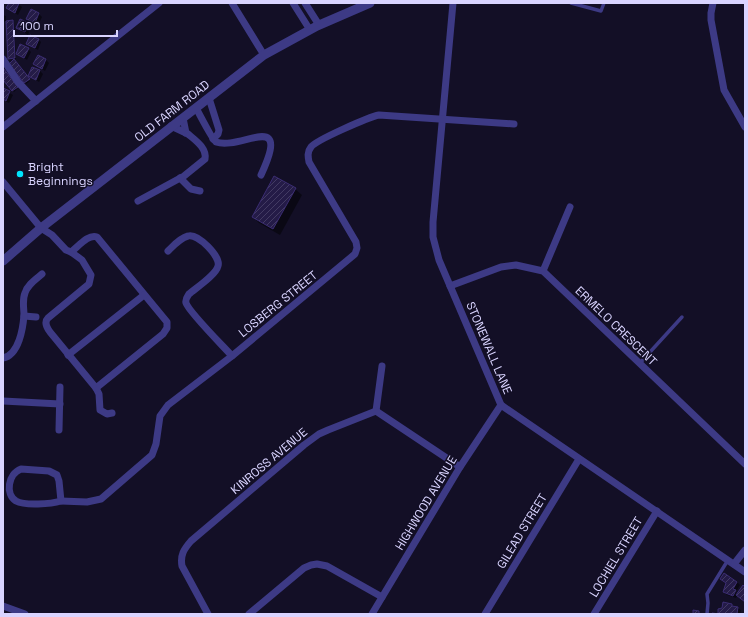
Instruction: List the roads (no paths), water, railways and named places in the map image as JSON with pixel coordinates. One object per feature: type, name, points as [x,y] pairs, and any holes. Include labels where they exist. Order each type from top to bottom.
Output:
[{"type":"street","points":[[3,127],[159,3]]},
{"type":"street","points":[[232,3],[264,55]]},
{"type":"street","points":[[293,3],[310,30]]},
{"type":"street","points":[[305,3],[319,26]]},
{"type":"street","name":"OLD FARM ROAD","points":[[3,261],[41,228],[264,55],[310,30],[368,3]]},
{"type":"street","points":[[714,3],[711,13],[711,20],[722,83],[727,97],[745,127]]},
{"type":"street","name":"STONEWALL LANE","points":[[452,5],[433,222],[433,237],[436,250],[450,286],[501,404],[745,572]]},
{"type":"street","points":[[3,59],[18,82],[36,101]]},
{"type":"street","points":[[209,98],[219,130],[218,134],[213,139]]},
{"type":"street","points":[[196,108],[216,142],[227,143],[259,136],[268,138],[271,149],[261,175]]},
{"type":"street","name":"LOSBERG STREET","points":[[61,501],[98,501],[105,496],[152,455],[156,444],[160,416],[165,408],[232,356],[352,257],[356,252],[356,242],[311,167],[308,156],[310,149],[314,144],[373,116],[385,115],[442,119]]},
{"type":"street","points":[[183,118],[187,133]]},
{"type":"street","points":[[442,119],[514,124]]},
{"type":"street","points":[[138,201],[180,178],[201,163],[206,156],[204,150],[187,133],[171,126]]},
{"type":"street","points":[[180,178],[191,189],[200,191]]},
{"type":"street","points":[[3,182],[41,228],[87,267],[91,275],[89,284],[48,318],[46,323],[48,329],[96,388],[99,394],[100,410],[107,414],[112,413]]},
{"type":"street","points":[[450,286],[501,267],[516,265],[543,271],[570,207]]},
{"type":"street","points":[[168,251],[187,236],[191,235],[201,240],[217,258],[219,264],[217,269],[186,297],[186,302],[192,311],[232,356]]},
{"type":"street","points":[[71,252],[89,237],[97,237],[167,322],[165,331],[96,388]]},
{"type":"street","name":"ERMELO CRESCENT","points":[[543,271],[745,464]]},
{"type":"street","points":[[3,358],[10,356],[17,345],[22,329],[24,316],[23,298],[26,290],[42,274]]},
{"type":"street","points":[[68,355],[144,294]]},
{"type":"street","points":[[24,316],[36,318]]},
{"type":"street","points":[[382,366],[376,411],[460,467]]},
{"type":"street","points":[[59,430],[60,387]]},
{"type":"street","points":[[3,401],[60,404]]},
{"type":"street","name":"HIGHWOOD AVENUE","points":[[372,614],[460,467],[501,404]]},
{"type":"street","name":"KINROSS AVENUE","points":[[208,614],[182,566],[181,555],[185,548],[191,541],[311,440],[328,430],[376,411]]},
{"type":"street","name":"GILEAD STREET","points":[[485,614],[579,459]]},
{"type":"street","points":[[21,469],[41,470],[55,473],[59,481],[61,501],[53,503],[29,504],[15,500],[12,497],[10,490],[11,476],[21,469]]},
{"type":"street","name":"LOCHIEL STREET","points":[[594,614],[657,511]]},
{"type":"street","points":[[734,564],[745,550]]},
{"type":"street","points":[[249,614],[304,568],[314,564],[327,566],[382,598]]},
{"type":"street","points":[[3,606],[25,614]]},
{"type":"lane","points":[[571,3],[600,11],[604,3]]},
{"type":"lane","points":[[639,363],[682,317]]},
{"type":"lane","points":[[707,614],[707,594],[728,560]]},
{"type":"place","name":"Bright Beginnings","points":[[20,174]]}]
